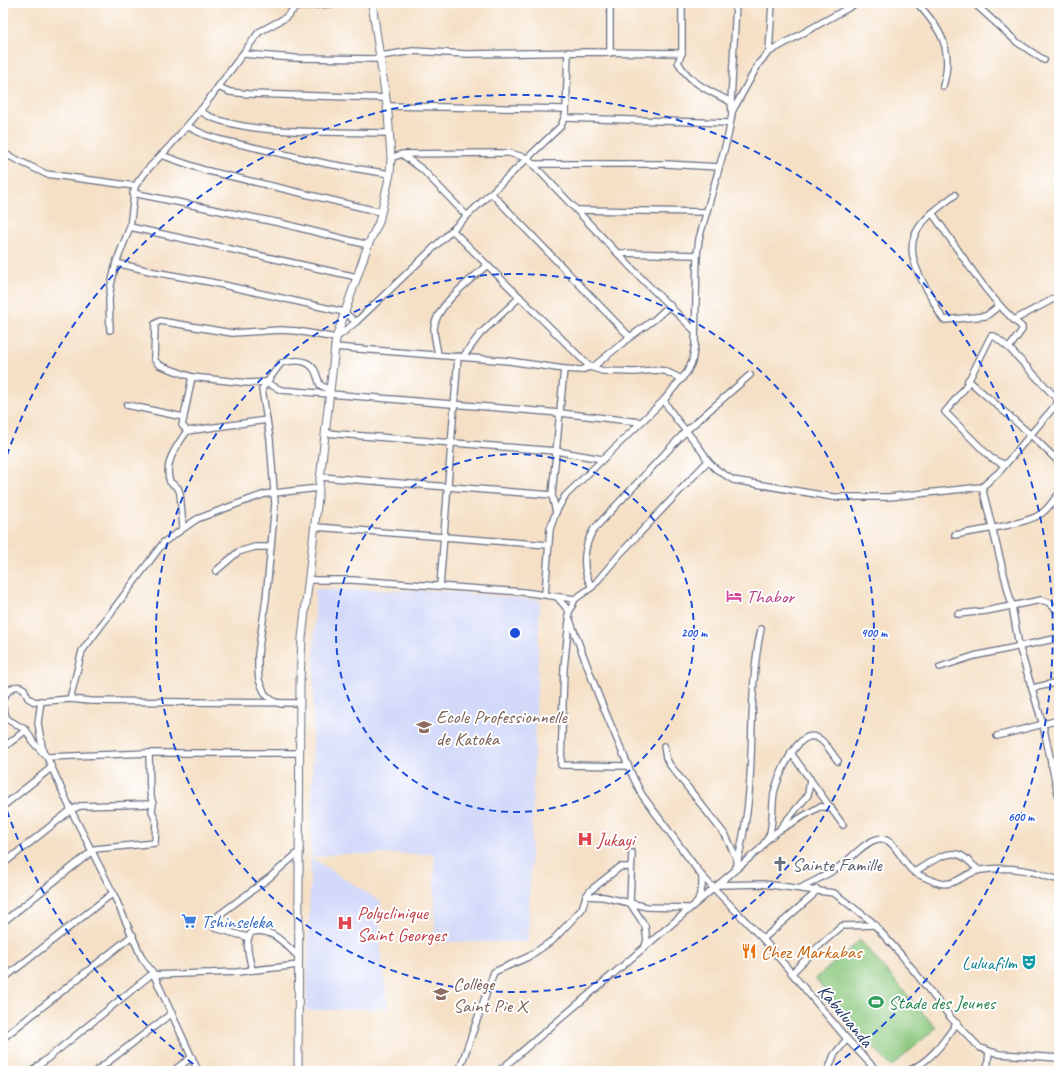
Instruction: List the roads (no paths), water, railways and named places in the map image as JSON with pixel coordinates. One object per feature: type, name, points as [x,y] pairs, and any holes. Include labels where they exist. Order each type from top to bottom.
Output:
[{"type":"street","points":[[110,330],[109,299],[116,263],[130,227],[135,186],[200,111],[259,32],[286,18],[295,5],[338,3]]},
{"type":"street","points":[[298,1071],[300,703],[302,638],[316,527],[334,347],[344,312],[381,212],[390,174],[390,133],[372,3]]},
{"type":"street","points":[[610,3],[610,53]]},
{"type":"street","points":[[682,3],[682,53],[678,62],[683,72],[707,91],[730,102]]},
{"type":"street","points":[[732,114],[730,102],[736,3]]},
{"type":"street","points":[[769,52],[772,3]]},
{"type":"street","points":[[545,594],[550,529],[556,512],[565,496],[664,400],[687,372],[694,355],[696,331],[697,255],[736,102],[759,63],[769,52],[857,3]]},
{"type":"street","points":[[917,3],[943,39],[948,55],[948,66],[943,86]]},
{"type":"street","points":[[974,3],[1018,43],[1044,60]]},
{"type":"street","points":[[243,54],[295,58],[380,58],[413,51],[467,54],[568,52],[682,53]]},
{"type":"street","points":[[336,338],[356,322],[561,126],[565,118],[566,109],[568,52]]},
{"type":"street","points":[[218,87],[230,92],[249,94],[386,98]]},
{"type":"street","points":[[387,106],[566,109]]},
{"type":"street","points":[[200,111],[219,121],[249,126],[292,130],[390,133]]},
{"type":"street","points":[[565,118],[730,123]]},
{"type":"street","points":[[187,126],[205,135],[221,140],[328,164],[390,174]]},
{"type":"street","points":[[3,152],[46,174],[135,186]]},
{"type":"street","points":[[391,158],[402,154],[509,153],[527,158],[620,253],[642,279],[696,331]]},
{"type":"street","points":[[402,154],[423,170],[467,216]]},
{"type":"street","points":[[162,155],[204,170],[381,212]]},
{"type":"street","points":[[534,164],[666,164],[719,167]]},
{"type":"street","points":[[133,193],[280,223],[368,245]]},
{"type":"street","points":[[491,193],[630,337]]},
{"type":"street","points":[[955,195],[932,213],[914,237],[911,253],[917,272],[942,318],[947,320],[978,318],[986,316],[999,306]]},
{"type":"street","points":[[577,210],[707,212]]},
{"type":"street","points":[[932,213],[999,306],[1023,328],[1009,348]]},
{"type":"street","points":[[130,227],[357,277]]},
{"type":"street","points":[[452,230],[591,367],[603,371],[665,371],[682,379]]},
{"type":"street","points":[[620,253],[697,255]]},
{"type":"street","points":[[116,263],[344,312],[356,322]]},
{"type":"street","points":[[438,355],[434,327],[437,316],[443,307],[487,265]]},
{"type":"street","points":[[1014,320],[1059,296]]},
{"type":"street","points":[[440,586],[454,405],[460,356],[480,334],[520,297]]},
{"type":"street","points":[[334,347],[460,356],[580,370],[591,367],[655,319],[670,305]]},
{"type":"street","points":[[336,338],[297,330],[232,333],[157,322],[154,332],[154,350],[156,363],[192,377],[248,383],[265,382],[281,390],[330,392],[454,405],[560,413],[640,422]]},
{"type":"street","points":[[664,400],[670,412],[687,430],[708,460],[716,469],[734,480],[833,497],[889,497],[982,487],[991,481],[1032,435],[1059,401],[1009,348],[994,336],[991,336],[961,394],[946,414],[991,458],[1005,465]]},
{"type":"street","points":[[281,704],[273,701],[265,694],[260,684],[258,670],[258,654],[266,599],[275,504],[268,420],[262,393],[265,382],[281,363],[300,361],[306,363],[314,370],[320,385],[330,392]]},
{"type":"street","points":[[556,512],[552,494],[564,369]]},
{"type":"street","points":[[592,587],[587,579],[585,569],[586,549],[590,534],[601,520],[687,430],[750,375]]},
{"type":"street","points":[[187,431],[182,425],[192,377]]},
{"type":"street","points":[[968,380],[1032,435],[1059,462]]},
{"type":"street","points":[[127,405],[183,417]]},
{"type":"street","points":[[183,527],[183,518],[180,508],[180,493],[178,488],[170,482],[169,472],[171,456],[187,431],[268,420]]},
{"type":"street","points":[[325,433],[556,451],[602,459]]},
{"type":"street","points":[[628,766],[561,766],[564,668],[569,611],[575,599],[592,587],[620,554],[708,460]]},
{"type":"street","points":[[321,477],[552,494]]},
{"type":"street","points":[[982,487],[1012,606],[1019,646],[1043,725],[1050,764],[1059,798]]},
{"type":"street","points":[[70,699],[82,651],[135,582],[156,550],[183,527],[197,519],[265,494],[319,488]]},
{"type":"street","points":[[275,504],[282,494],[286,492]]},
{"type":"street","points":[[265,494],[275,504]]},
{"type":"street","points":[[955,535],[993,528],[1042,514],[1059,494]]},
{"type":"street","points":[[183,518],[197,519]]},
{"type":"street","points":[[316,527],[548,545]]},
{"type":"street","points":[[216,571],[238,552],[254,547],[270,547]]},
{"type":"street","points":[[309,580],[352,580],[376,583],[440,586],[545,594],[557,597],[566,596],[575,599]]},
{"type":"street","points":[[557,597],[569,611]]},
{"type":"street","points":[[958,614],[1041,600],[1048,602],[1059,612]]},
{"type":"street","name":"Kabuluanda","points":[[569,620],[628,766],[642,795],[702,876],[717,886],[847,1039],[877,1071]]},
{"type":"street","points":[[735,870],[738,862],[747,813],[753,719],[753,679],[761,629]]},
{"type":"street","points":[[940,667],[974,656],[1059,638]]},
{"type":"street","points":[[1033,688],[1059,682]]},
{"type":"street","points":[[3,699],[10,689],[22,687],[31,701],[70,699],[90,701],[300,703]]},
{"type":"street","points":[[41,701],[38,723],[45,754],[91,852],[133,935],[142,958],[153,974],[172,1013],[198,1071]]},
{"type":"street","points":[[3,708],[7,719],[26,730],[33,742],[45,754],[300,753]]},
{"type":"street","points":[[997,736],[1059,720]]},
{"type":"street","points":[[3,748],[26,730]]},
{"type":"street","points":[[767,840],[771,827],[774,792],[791,753],[804,740],[811,737],[817,737],[823,741],[838,761]]},
{"type":"street","points":[[664,746],[666,758],[670,765],[726,836],[738,862]]},
{"type":"street","points":[[3,922],[91,852],[101,847],[155,843],[156,822],[152,811],[153,804],[150,793],[149,753]]},
{"type":"street","points":[[791,753],[843,825]]},
{"type":"street","points":[[1050,764],[1059,762]]},
{"type":"street","points":[[3,806],[51,768]]},
{"type":"street","points":[[778,832],[808,796],[810,780]]},
{"type":"street","points":[[808,796],[822,795]]},
{"type":"street","points":[[820,808],[822,795]]},
{"type":"street","points":[[3,864],[71,810],[80,806],[153,804]]},
{"type":"street","points":[[499,1071],[645,947],[688,908],[717,886],[760,849],[767,840],[820,808],[831,807]]},
{"type":"street","points":[[804,888],[838,868],[869,842],[878,839],[886,840],[893,845],[914,872],[938,883],[954,883],[979,870],[1009,869],[1032,872],[1059,879]]},
{"type":"street","points":[[247,937],[215,928],[213,926],[213,922],[219,915],[269,878],[300,851]]},
{"type":"street","points":[[632,853],[630,903],[645,926],[645,947]]},
{"type":"street","points":[[914,872],[942,856],[955,854],[960,855],[979,870]]},
{"type":"street","points":[[459,1071],[494,972],[528,957],[553,940],[582,909],[586,896],[613,871],[620,867],[631,867]]},
{"type":"street","points":[[698,901],[702,886],[702,876]]},
{"type":"street","points":[[717,886],[756,884],[817,889],[829,891],[839,895],[875,925],[957,1023],[980,1048],[989,1052],[1059,1058]]},
{"type":"street","points":[[804,888],[812,896]]},
{"type":"street","points":[[763,939],[812,896],[817,889]]},
{"type":"street","points":[[3,979],[113,893]]},
{"type":"street","points":[[586,896],[604,897],[653,907],[688,908]]},
{"type":"street","points":[[792,973],[820,945],[842,926],[875,925]]},
{"type":"street","points":[[247,937],[252,932],[257,931],[275,936],[299,957]]},
{"type":"street","points":[[3,1038],[133,935]]},
{"type":"street","points":[[247,937],[252,970]]},
{"type":"street","points":[[32,1071],[153,974],[222,973],[299,965]]},
{"type":"street","points":[[96,1071],[172,1013]]},
{"type":"street","points":[[908,1071],[934,1054],[943,1044],[957,1023]]},
{"type":"street","points":[[828,1071],[834,1055],[847,1039]]},
{"type":"street","points":[[987,1071],[989,1052]]},
{"type":"street","points":[[173,1071],[192,1057]]},
{"type":"place","name":"Thabor","points":[[734,596]]},
{"type":"place","name":"Ecole Professionnelle de Katoka","points":[[424,727]]},
{"type":"place","name":"Jukayi","points":[[585,839]]},
{"type":"place","name":"Sainte Famille","points":[[780,864]]},
{"type":"place","name":"Tshinseleka","points":[[189,921]]},
{"type":"place","name":"Polyclinique Saint Georges","points":[[345,923]]},
{"type":"place","name":"Chez Markabas","points":[[749,951]]},
{"type":"place","name":"Luluafilm","points":[[1029,962]]},
{"type":"place","name":"Collège Saint Pie X","points":[[441,994]]},
{"type":"place","name":"Stade des Jeunes","points":[[876,1002]]}]
